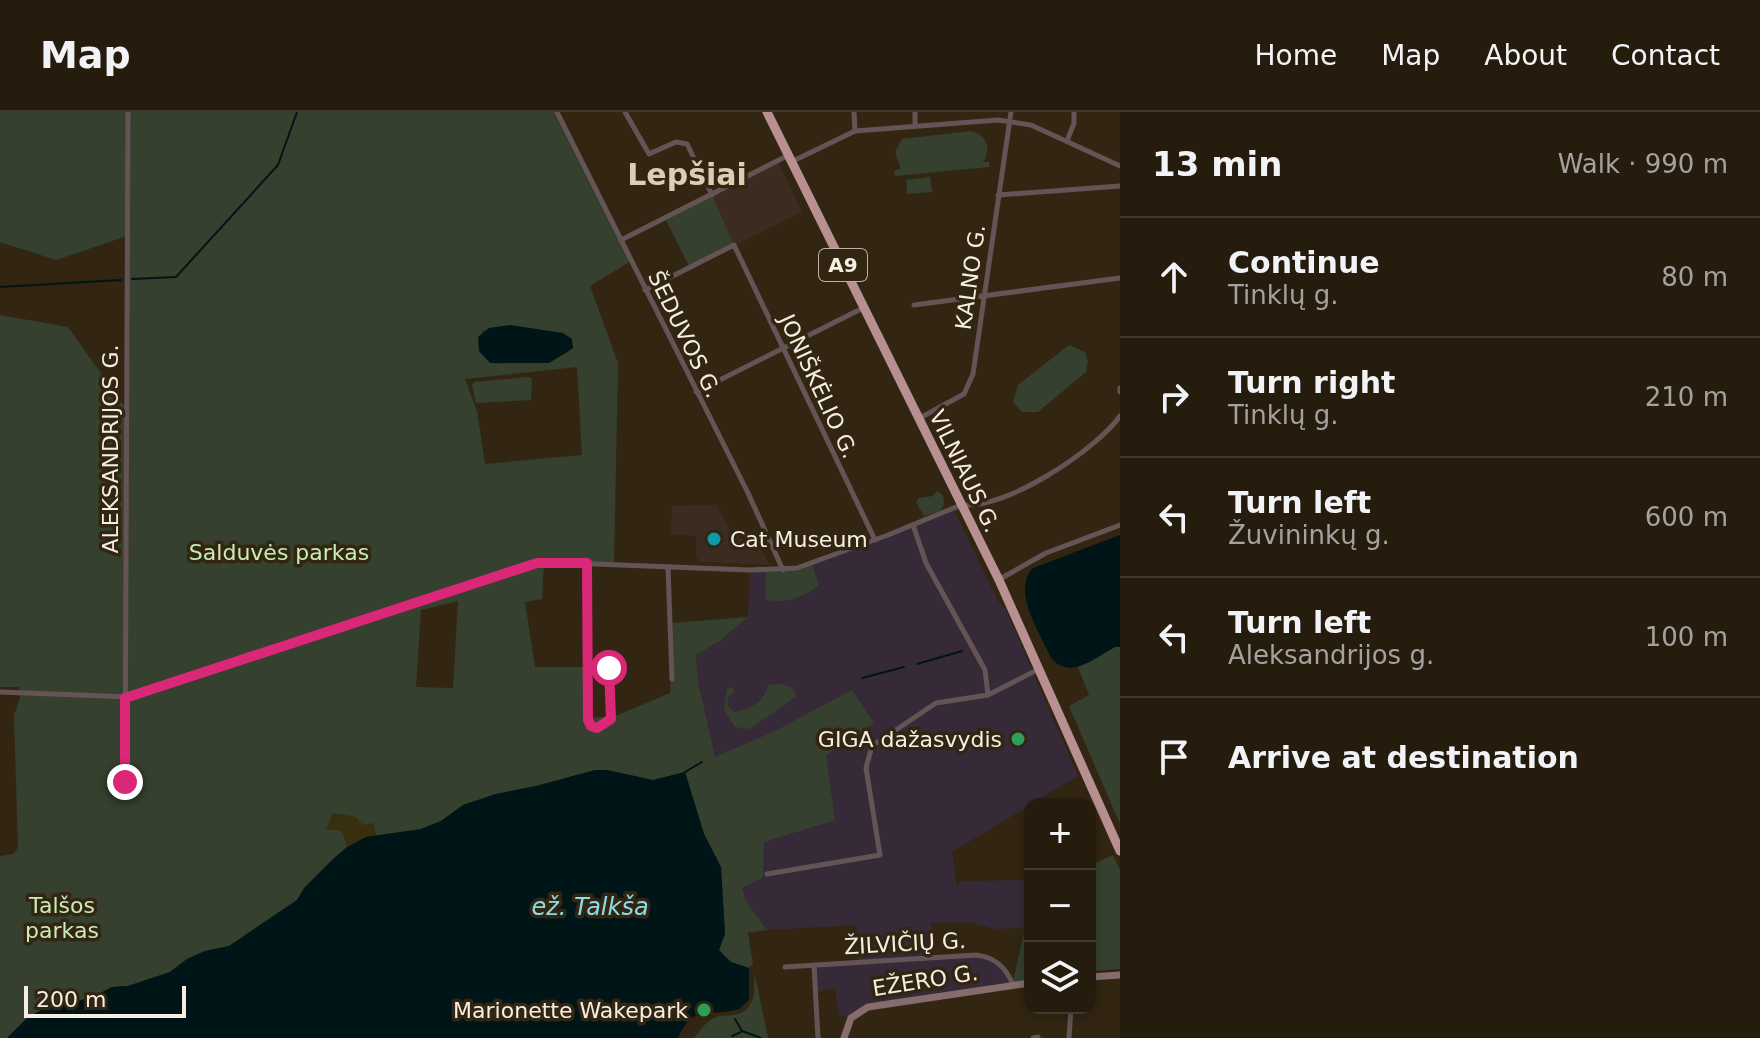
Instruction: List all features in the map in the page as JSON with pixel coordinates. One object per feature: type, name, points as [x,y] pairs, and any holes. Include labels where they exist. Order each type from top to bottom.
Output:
[{"type":"highway","name":"VILNIAUS G.","points":[[767,112],[999,580],[1120,851]]},
{"type":"main road","points":[[1096,977],[1119,975]]},
{"type":"main road","name":"EŽERO G.","points":[[844,1038],[851,1018],[868,1007],[1024,984]]},
{"type":"street","name":"ALEKSANDRIJOS G.","points":[[125,785],[128,112]]},
{"type":"street","name":"ŠEDUVOS G.","points":[[558,112],[748,493],[783,570]]},
{"type":"street","points":[[625,112],[649,154],[676,142],[687,144],[712,195]]},
{"type":"street","points":[[854,112],[855,131]]},
{"type":"street","points":[[915,112],[915,125]]},
{"type":"street","name":"KALNO G.","points":[[919,418],[964,394],[973,374],[1011,112]]},
{"type":"street","points":[[1067,141],[1074,123],[1074,112]]},
{"type":"street","points":[[621,240],[790,158],[855,131],[1008,120],[1031,125],[1120,166]]},
{"type":"street","points":[[998,195],[1120,186]]},
{"type":"street","name":"JONIŠKĖLIO G.","points":[[645,290],[734,245],[875,540]]},
{"type":"street","points":[[914,305],[1120,278]]},
{"type":"street","points":[[696,392],[864,308]]},
{"type":"street","points":[[0,692],[125,698],[520,568],[550,561],[783,570],[812,564],[961,505],[969,506],[994,498],[1047,477],[1120,416]]},
{"type":"street","points":[[913,525],[926,563],[985,670],[988,695]]},
{"type":"street","points":[[999,580],[1046,553],[1120,525]]},
{"type":"street","points":[[587,563],[588,720],[591,726],[597,728],[611,719],[609,668]]},
{"type":"street","points":[[668,567],[672,679]]},
{"type":"street","points":[[767,874],[880,855],[866,768],[872,746],[936,703],[988,695],[1039,669]]},
{"type":"street","name":"ŽILVIČIŲ G.","points":[[785,967],[976,955],[996,960],[1013,985]]},
{"type":"street","points":[[814,965],[818,1038]]},
{"type":"street","points":[[1069,1038],[1071,1014]]},
{"type":"shaded area","points":[[778,160],[802,212],[690,268],[665,218]]},
{"type":"shaded area","points":[[717,505],[730,531],[749,544],[757,541],[770,565],[699,562],[696,536],[671,534],[672,506]]},
{"type":"shaded area","points":[[953,508],[998,601],[1005,608],[1078,776],[1042,798],[1024,798],[1024,809],[952,852],[957,887],[960,881],[1024,880],[1024,928],[995,929],[969,922],[931,923],[933,958],[976,955],[996,960],[1013,985],[880,1004],[851,1018],[839,1015],[835,988],[815,992],[814,965],[859,961],[856,925],[767,930],[746,901],[742,888],[763,878],[764,842],[835,819],[826,755],[874,723],[775,731],[715,758],[698,681],[696,655],[721,640],[748,617],[750,570],[797,568]]},
{"type":"green space","points":[[0,112],[557,112],[631,261],[590,286],[618,363],[614,563],[544,562],[542,599],[525,602],[535,667],[590,667],[591,718],[618,715],[670,693],[673,623],[748,617],[721,640],[696,655],[698,681],[715,757],[775,731],[852,690],[874,723],[826,755],[835,820],[764,842],[763,878],[742,888],[746,901],[767,930],[748,933],[753,964],[749,968],[731,962],[719,950],[725,934],[721,867],[704,834],[685,772],[653,780],[595,770],[463,805],[441,821],[421,829],[366,837],[347,847],[304,888],[297,900],[229,946],[205,951],[187,959],[170,972],[41,1010],[26,1019],[7,1038],[0,1038],[0,856],[14,854],[18,847],[14,715],[20,698],[19,687],[0,687],[0,315],[68,327],[125,407],[127,236],[56,260],[0,242]],"holes":[[[510,325],[573,348],[556,358],[495,364],[482,331]],[[577,367],[582,455],[485,464],[477,411],[465,379]],[[458,601],[453,688],[416,687],[421,610]]]},
{"type":"green space","points":[[971,131],[984,139],[987,153],[983,162],[989,162],[989,167],[895,176],[894,171],[901,169],[895,152],[902,139]]},
{"type":"green space","points":[[930,177],[932,192],[907,194],[906,180]]},
{"type":"green space","points":[[712,195],[734,245],[690,268],[665,218]]},
{"type":"green space","points":[[1069,345],[1085,352],[1088,361],[1086,372],[1038,412],[1022,412],[1013,402],[1018,385]]},
{"type":"green space","points":[[532,379],[531,400],[476,403],[474,382]]},
{"type":"green space","points":[[937,491],[943,495],[944,505],[940,511],[924,516],[916,502],[919,498],[933,496]]},
{"type":"green space","points":[[812,564],[819,585],[801,596],[786,600],[765,599],[766,570]]},
{"type":"green space","points":[[1120,647],[1120,824],[1069,706],[1089,695],[1078,667]]},
{"type":"green space","points":[[768,685],[792,687],[796,696],[750,729],[735,727],[724,710],[727,689],[732,687],[735,690],[728,697],[727,705],[734,712],[756,704]]},
{"type":"green space","points":[[1113,855],[1120,870],[1120,969],[1096,971],[1096,862]]},
{"type":"green space","points":[[1024,932],[1024,981],[1013,982]]},
{"type":"green space","points":[[755,975],[768,1038],[694,1038],[712,1019],[744,1012],[753,998]]},
{"type":"sand","points":[[333,813],[356,817],[363,825],[374,823],[376,835],[347,847],[342,831],[326,829]]},
{"type":"water","points":[[510,325],[563,333],[572,339],[573,348],[549,363],[490,363],[479,351],[478,337],[489,328]]},
{"type":"water","points":[[1120,535],[1120,647],[1082,665],[1065,667],[1057,664],[1034,624],[1026,600],[1027,577],[1033,568]]},
{"type":"water","name":"ež. Talkša","points":[[595,770],[653,780],[685,772],[704,834],[721,867],[725,934],[719,950],[731,962],[749,968],[749,1000],[739,1009],[697,1015],[678,1038],[7,1038],[26,1019],[41,1010],[170,972],[187,959],[205,951],[229,946],[297,900],[304,888],[334,858],[366,837],[421,829],[441,821],[463,805]]},
{"type":"waterway","points":[[132,279],[176,277],[278,165],[297,112]]},
{"type":"waterway","points":[[0,287],[121,280]]},
{"type":"waterway","points":[[917,664],[962,651]]},
{"type":"waterway","points":[[862,678],[904,667]]},
{"type":"waterway","points":[[685,772],[702,762]]},
{"type":"waterway","points":[[735,1019],[742,1031],[761,1038]]},
{"type":"waterway","points":[[732,1036],[741,1032]]},
{"type":"place","name":"Cat Museum","points":[[714,539]]},
{"type":"place","name":"GIGA dažasvydis","points":[[1018,739]]},
{"type":"place","name":"Marionette Wakepark","points":[[704,1010]]},
{"type":"district","name":"Lepšiai","points":[[687,175]]},
{"type":"route","points":[[125,782],[125,698],[537,563],[587,563],[588,720],[591,726],[597,728],[611,719],[609,668]]},
{"type":"park label","name":"Salduvės parkas","points":[[279,552]]},
{"type":"park label","name":"Talšos parkas","points":[[62,918]]}]
